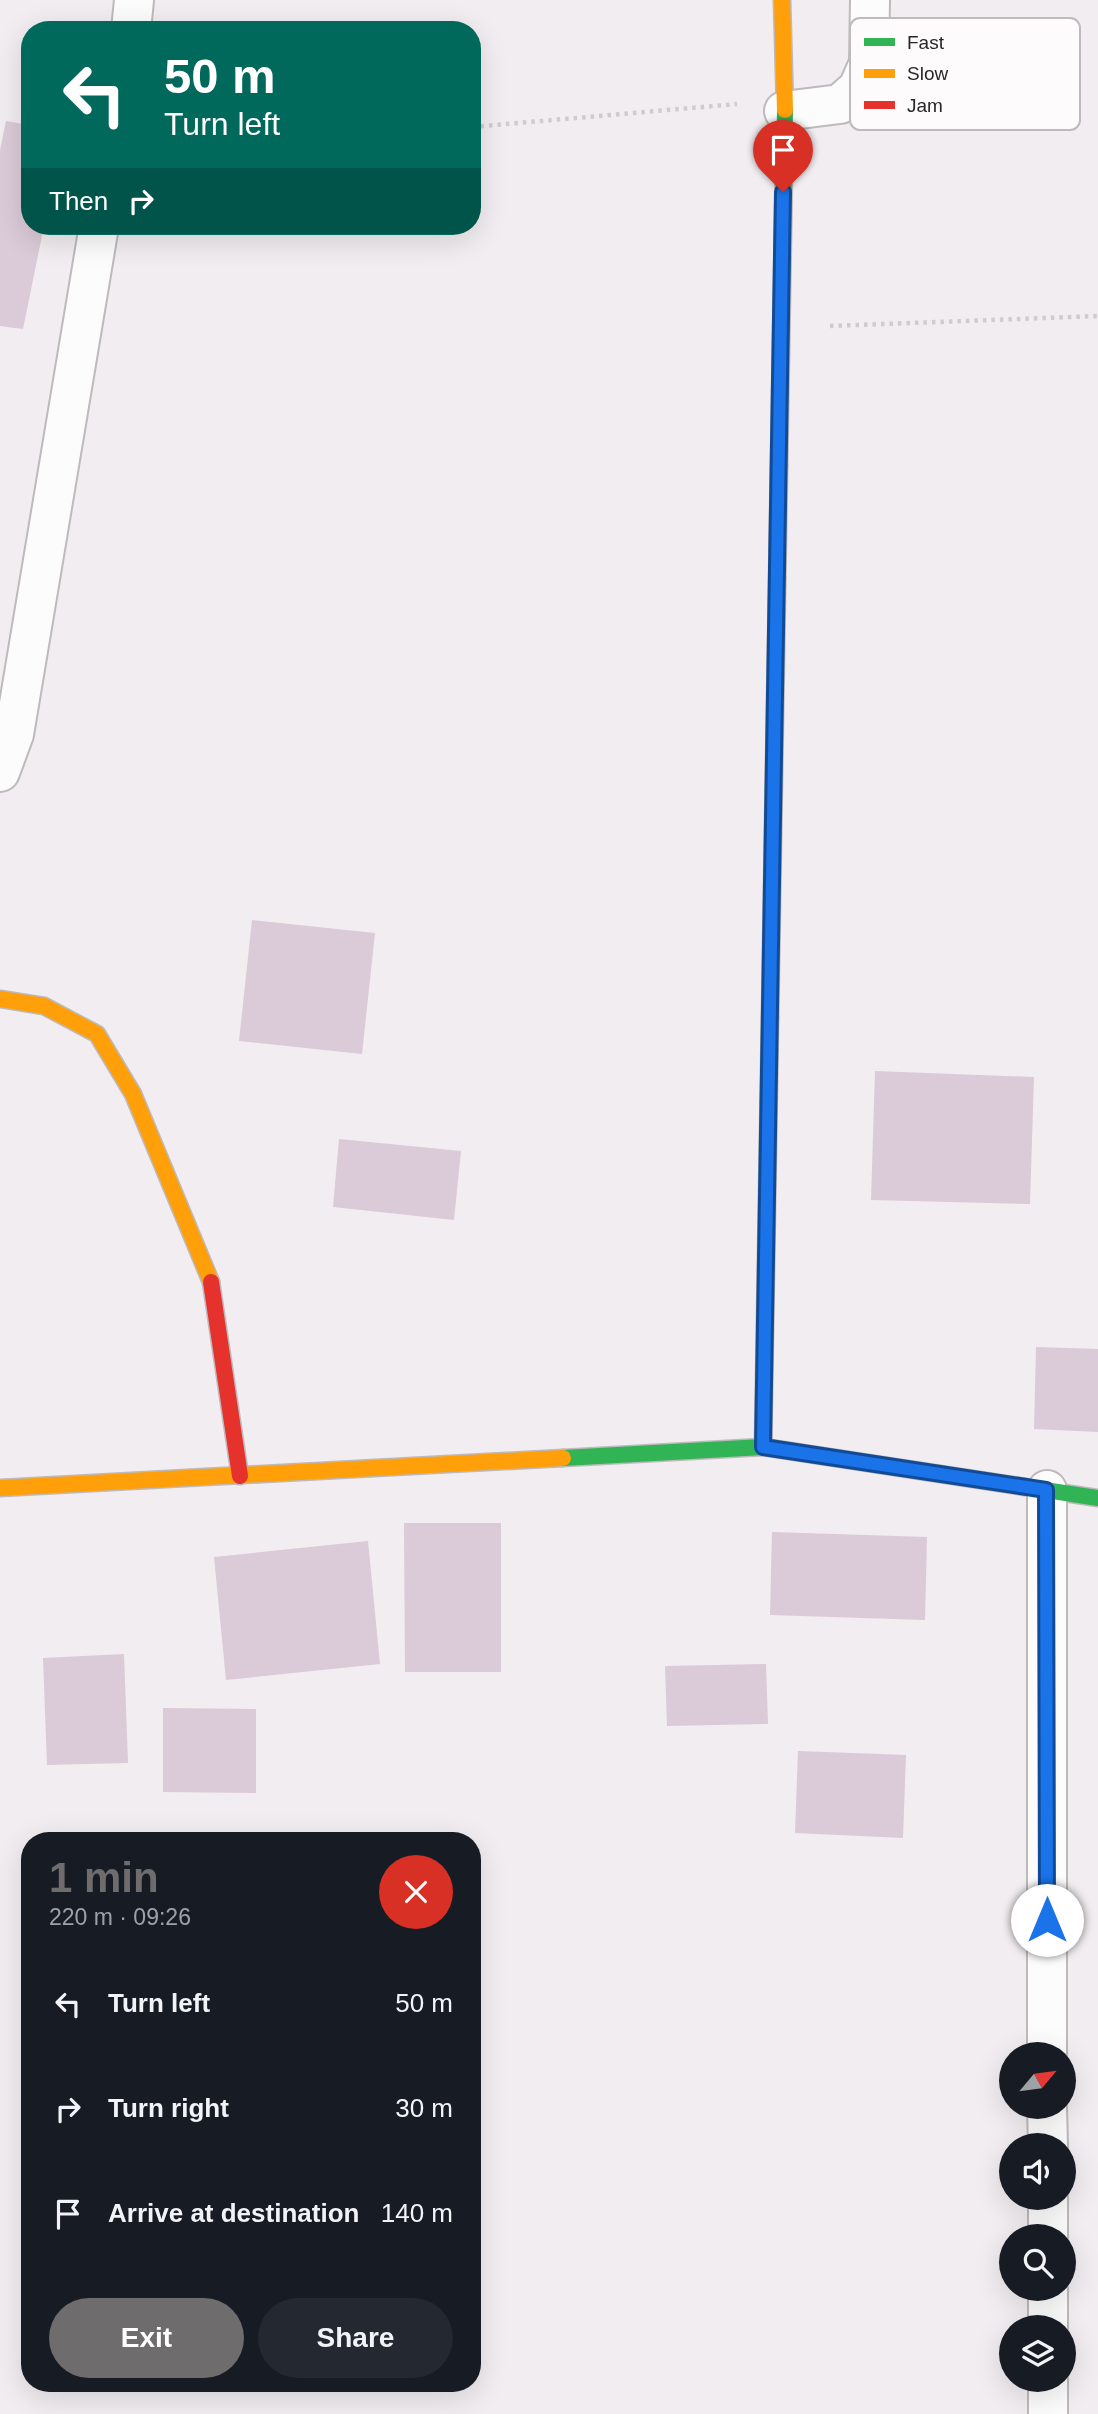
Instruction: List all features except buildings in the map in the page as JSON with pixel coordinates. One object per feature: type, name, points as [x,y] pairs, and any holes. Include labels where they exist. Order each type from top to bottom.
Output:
[{"type":"street","points":[[132,21],[134,0]]},
{"type":"street","points":[[763,1447],[784,106],[782,0]]},
{"type":"street","points":[[870,0],[870,18]]},
{"type":"street","points":[[784,106],[840,104],[850,95]]},
{"type":"street","points":[[0,772],[14,734],[97,235]]},
{"type":"street","points":[[0,999],[44,1006],[97,1034],[132,1094],[210,1279],[240,1476]]},
{"type":"street","points":[[0,1488],[763,1447],[1098,1498]]},
{"type":"street","points":[[1046,1490],[1047,2042]]},
{"type":"street","points":[[1048,2392],[1048,2414]]},
{"type":"path","points":[[481,126],[784,106]]},
{"type":"path","points":[[780,328],[1098,316]]},
{"type":"traffic: fast","points":[[779,467],[785,110]]},
{"type":"traffic: fast","points":[[763,1447],[770,1018]]},
{"type":"traffic: fast","points":[[563,1458],[763,1447],[1098,1498]]},
{"type":"traffic: slow","points":[[782,0],[785,110]]},
{"type":"traffic: slow","points":[[770,1018],[779,467]]},
{"type":"traffic: slow","points":[[0,999],[44,1006],[97,1034],[133,1094],[211,1282]]},
{"type":"traffic: slow","points":[[0,1488],[563,1458]]},
{"type":"traffic: jam","points":[[211,1282],[240,1476]]},
{"type":"route","points":[[783,192],[763,1447],[1046,1490],[1047,1920]]}]
